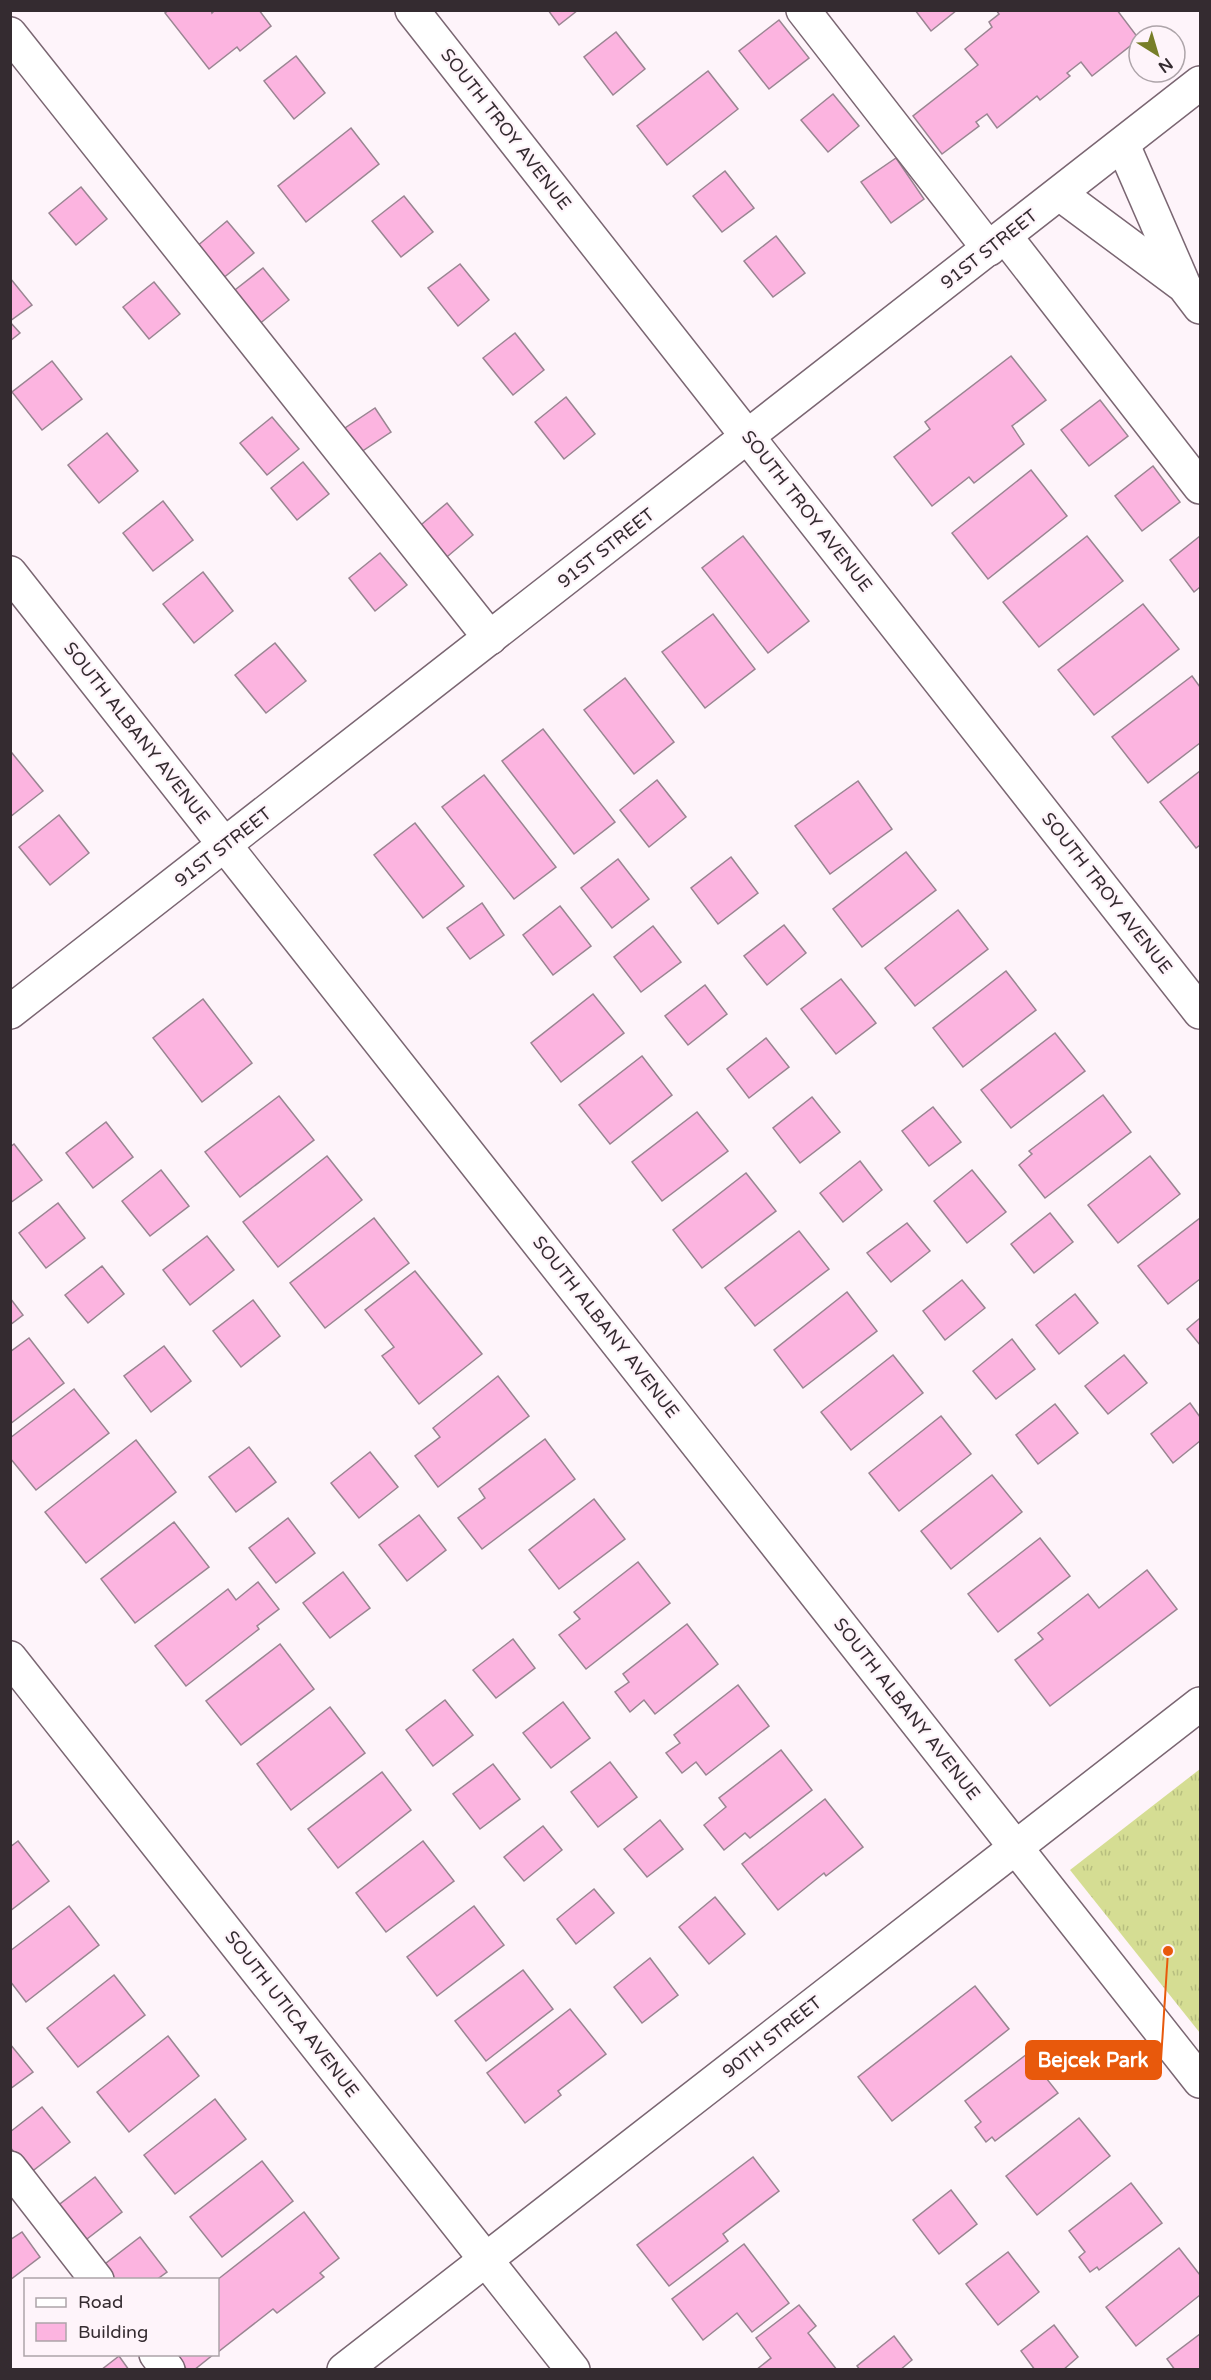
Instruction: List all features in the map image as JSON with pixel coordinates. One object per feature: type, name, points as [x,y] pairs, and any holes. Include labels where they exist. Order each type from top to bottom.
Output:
[{"type":"street","name":"SOUTH TROY AVENUE","points":[[412,10],[1200,1012]]},
{"type":"street","points":[[803,10],[1200,487]]},
{"type":"street","points":[[10,34],[490,638]]},
{"type":"street","name":"91ST STREET","points":[[10,1012],[1200,83]]},
{"type":"street","points":[[1122,145],[1192,296]]},
{"type":"street","points":[[1060,194],[1192,296]]},
{"type":"street","name":"SOUTH ALBANY AVENUE","points":[[10,573],[1200,2081]]},
{"type":"street","name":"SOUTH UTICA AVENUE","points":[[10,1658],[573,2370]]},
{"type":"street","name":"90TH STREET","points":[[344,2370],[1200,1704]]},
{"type":"street","points":[[10,2168],[96,2278]]},
{"type":"street","points":[[157,2356],[168,2370]]},
{"type":"green space","points":[[1200,1769],[1200,2033],[1070,1870]]},
{"type":"building","points":[[169,10],[211,10],[212,13],[215,10],[259,10],[271,26],[240,51],[237,47],[209,69],[165,13]]},
{"type":"building","points":[[548,10],[578,10],[559,25]]},
{"type":"building","points":[[915,10],[957,10],[931,31]]},
{"type":"building","points":[[996,10],[1117,10],[1128,24],[1127,48],[1092,76],[1081,62],[1067,73],[1070,76],[1040,100],[1037,96],[997,128],[987,114],[976,122],[979,126],[942,154],[913,116],[978,65],[965,49],[992,27],[989,22],[999,14]]},
{"type":"building","points":[[779,20],[809,58],[769,89],[739,51]]},
{"type":"building","points":[[616,32],[645,69],[613,95],[584,57]]},
{"type":"building","points":[[296,56],[325,93],[294,119],[264,81]]},
{"type":"building","points":[[708,71],[738,109],[667,165],[637,126]]},
{"type":"building","points":[[833,94],[859,126],[828,152],[801,120]]},
{"type":"building","points":[[351,128],[379,164],[306,222],[278,186]]},
{"type":"building","points":[[896,158],[924,199],[891,223],[861,182]]},
{"type":"building","points":[[725,171],[754,208],[722,232],[693,196]]},
{"type":"building","points":[[81,187],[107,219],[76,245],[49,213]]},
{"type":"building","points":[[404,196],[433,232],[401,257],[372,221]]},
{"type":"building","points":[[227,221],[254,253],[222,279],[196,247]]},
{"type":"building","points":[[776,236],[805,273],[773,297],[744,261]]},
{"type":"building","points":[[460,264],[489,300],[458,326],[428,288]]},
{"type":"building","points":[[263,268],[289,300],[258,325],[231,293]]},
{"type":"building","points":[[10,278],[32,305],[10,321]]},
{"type":"building","points":[[154,282],[180,314],[149,339],[123,307]]},
{"type":"building","points":[[10,322],[20,333],[10,341]]},
{"type":"building","points":[[515,333],[544,370],[513,395],[483,358]]},
{"type":"building","points":[[1011,356],[1046,400],[1012,426],[1024,444],[974,483],[969,477],[932,506],[894,457],[930,429],[925,422]]},
{"type":"building","points":[[52,361],[82,399],[42,430],[12,392]]},
{"type":"building","points":[[566,397],[595,434],[564,459],[535,422]]},
{"type":"building","points":[[1100,400],[1128,436],[1089,466],[1061,430]]},
{"type":"building","points":[[375,408],[391,432],[358,454],[342,430]]},
{"type":"building","points":[[272,417],[299,449],[267,475],[240,443]]},
{"type":"building","points":[[107,433],[138,471],[99,503],[68,465]]},
{"type":"building","points":[[303,462],[329,494],[297,520],[271,488]]},
{"type":"building","points":[[1153,466],[1180,502],[1142,531],[1115,496]]},
{"type":"building","points":[[1031,470],[1067,516],[988,579],[952,533]]},
{"type":"building","points":[[163,501],[193,540],[153,571],[123,533]]},
{"type":"building","points":[[447,503],[473,535],[442,561],[416,529]]},
{"type":"building","points":[[743,536],[809,621],[768,653],[702,568]]},
{"type":"building","points":[[1087,536],[1123,581],[1039,647],[1003,602]]},
{"type":"building","points":[[1200,536],[1200,587],[1194,592],[1170,560]]},
{"type":"building","points":[[380,553],[407,585],[375,611],[349,578]]},
{"type":"building","points":[[203,572],[233,611],[194,643],[163,604]]},
{"type":"building","points":[[1143,604],[1179,649],[1094,715],[1058,670]]},
{"type":"building","points":[[713,614],[755,669],[705,708],[662,652]]},
{"type":"building","points":[[275,643],[306,681],[266,713],[235,675]]},
{"type":"building","points":[[1192,676],[1200,687],[1200,743],[1148,783],[1112,737]]},
{"type":"building","points":[[625,678],[674,742],[634,774],[584,710]]},
{"type":"building","points":[[543,729],[615,822],[574,854],[502,761]]},
{"type":"building","points":[[12,753],[43,791],[10,817],[10,754]]},
{"type":"building","points":[[1200,771],[1200,845],[1196,848],[1160,802]]},
{"type":"building","points":[[484,775],[556,867],[514,899],[442,807]]},
{"type":"building","points":[[657,780],[686,817],[649,847],[620,810]]},
{"type":"building","points":[[858,781],[892,829],[830,874],[795,826]]},
{"type":"building","points":[[59,815],[89,853],[50,885],[19,847]]},
{"type":"building","points":[[415,823],[464,886],[423,918],[374,855]]},
{"type":"building","points":[[906,852],[936,890],[862,947],[833,909]]},
{"type":"building","points":[[731,857],[758,893],[718,924],[691,888]]},
{"type":"building","points":[[618,859],[649,899],[612,928],[581,888]]},
{"type":"building","points":[[482,903],[504,935],[470,959],[447,928]]},
{"type":"building","points":[[560,906],[591,946],[553,975],[523,935]]},
{"type":"building","points":[[958,910],[988,949],[915,1006],[885,968]]},
{"type":"building","points":[[784,925],[806,953],[767,985],[744,956]]},
{"type":"building","points":[[653,926],[681,962],[641,992],[614,957]]},
{"type":"building","points":[[1006,971],[1036,1010],[963,1067],[933,1028]]},
{"type":"building","points":[[841,979],[876,1023],[836,1054],[801,1009]]},
{"type":"building","points":[[705,985],[727,1014],[688,1045],[665,1016]]},
{"type":"building","points":[[593,994],[624,1033],[561,1082],[531,1043]]},
{"type":"building","points":[[203,999],[252,1063],[202,1102],[153,1038]]},
{"type":"building","points":[[1055,1033],[1085,1071],[1011,1128],[981,1090]]},
{"type":"building","points":[[766,1038],[789,1067],[749,1098],[727,1069]]},
{"type":"building","points":[[642,1056],[672,1095],[610,1144],[579,1105]]},
{"type":"building","points":[[1103,1095],[1131,1132],[1045,1198],[1019,1165],[1032,1154],[1029,1151]]},
{"type":"building","points":[[279,1096],[314,1140],[240,1197],[205,1152]]},
{"type":"building","points":[[812,1097],[840,1132],[800,1163],[773,1128]]},
{"type":"building","points":[[933,1107],[961,1142],[929,1166],[902,1131]]},
{"type":"building","points":[[697,1112],[728,1151],[662,1201],[632,1162]]},
{"type":"building","points":[[106,1122],[133,1157],[93,1188],[66,1153]]},
{"type":"building","points":[[14,1144],[42,1180],[10,1203],[10,1147]]},
{"type":"building","points":[[327,1156],[362,1200],[278,1267],[243,1222]]},
{"type":"building","points":[[1150,1156],[1180,1194],[1118,1243],[1088,1205]]},
{"type":"building","points":[[860,1161],[882,1190],[843,1222],[820,1193]]},
{"type":"building","points":[[161,1170],[189,1206],[150,1236],[122,1201]]},
{"type":"building","points":[[972,1170],[1006,1212],[967,1243],[934,1201]]},
{"type":"building","points":[[746,1173],[776,1211],[702,1268],[673,1230]]},
{"type":"building","points":[[58,1203],[85,1238],[46,1268],[19,1233]]},
{"type":"building","points":[[1050,1213],[1073,1242],[1034,1273],[1011,1244]]},
{"type":"building","points":[[374,1218],[409,1263],[325,1328],[290,1283]]},
{"type":"building","points":[[1200,1218],[1200,1279],[1168,1304],[1138,1266]]},
{"type":"building","points":[[907,1223],[930,1251],[891,1282],[867,1253]]},
{"type":"building","points":[[799,1231],[829,1269],[755,1326],[725,1288]]},
{"type":"building","points":[[207,1236],[234,1270],[190,1305],[163,1270]]},
{"type":"building","points":[[102,1266],[124,1294],[88,1323],[65,1295]]},
{"type":"building","points":[[415,1271],[482,1354],[419,1404],[382,1356],[394,1347],[365,1310]]},
{"type":"building","points":[[962,1280],[985,1308],[945,1340],[923,1311]]},
{"type":"building","points":[[847,1292],[877,1331],[803,1388],[774,1350]]},
{"type":"building","points":[[1075,1294],[1098,1323],[1059,1354],[1036,1325]]},
{"type":"building","points":[[10,1298],[23,1315],[10,1325]]},
{"type":"building","points":[[253,1300],[280,1336],[241,1367],[213,1331]]},
{"type":"building","points":[[1200,1318],[1200,1345],[1187,1329]]},
{"type":"building","points":[[29,1338],[64,1383],[10,1424],[10,1352]]},
{"type":"building","points":[[1012,1339],[1035,1369],[996,1399],[973,1371]]},
{"type":"building","points":[[164,1346],[191,1381],[151,1412],[124,1376]]},
{"type":"building","points":[[893,1355],[923,1393],[851,1450],[821,1412]]},
{"type":"building","points":[[1124,1355],[1147,1383],[1108,1414],[1085,1386]]},
{"type":"building","points":[[498,1376],[529,1416],[438,1487],[415,1456],[440,1437],[433,1428]]},
{"type":"building","points":[[74,1389],[109,1433],[36,1490],[10,1458],[10,1438]]},
{"type":"building","points":[[1190,1403],[1200,1417],[1200,1441],[1173,1463],[1151,1434]]},
{"type":"building","points":[[1055,1404],[1078,1433],[1038,1464],[1016,1435]]},
{"type":"building","points":[[941,1416],[971,1454],[899,1511],[869,1473]]},
{"type":"building","points":[[545,1439],[575,1479],[482,1549],[458,1518],[485,1498],[479,1489]]},
{"type":"building","points":[[136,1440],[176,1492],[86,1563],[45,1512]]},
{"type":"building","points":[[249,1447],[276,1482],[236,1512],[209,1477]]},
{"type":"building","points":[[370,1452],[398,1487],[359,1518],[331,1483]]},
{"type":"building","points":[[992,1475],[1022,1512],[951,1569],[921,1531]]},
{"type":"building","points":[[594,1499],[625,1539],[559,1589],[529,1550]]},
{"type":"building","points":[[419,1515],[446,1550],[407,1581],[379,1545]]},
{"type":"building","points":[[288,1518],[315,1553],[276,1583],[249,1548]]},
{"type":"building","points":[[174,1522],[209,1567],[135,1623],[101,1579]]},
{"type":"building","points":[[1040,1538],[1070,1576],[998,1632],[968,1594]]},
{"type":"building","points":[[638,1562],[670,1603],[586,1669],[559,1635],[580,1619],[574,1612]]},
{"type":"building","points":[[1147,1570],[1177,1609],[1050,1706],[1015,1660],[1043,1639],[1038,1633],[1088,1594],[1099,1608]]},
{"type":"building","points":[[343,1572],[370,1608],[330,1638],[303,1603]]},
{"type":"building","points":[[258,1582],[279,1609],[257,1626],[259,1629],[186,1686],[155,1646],[228,1589],[236,1600]]},
{"type":"building","points":[[687,1624],[718,1664],[655,1714],[644,1700],[630,1712],[615,1692],[629,1682],[623,1674]]},
{"type":"building","points":[[513,1639],[535,1668],[496,1698],[473,1670]]},
{"type":"building","points":[[280,1644],[314,1689],[241,1745],[206,1701]]},
{"type":"building","points":[[738,1685],[769,1726],[706,1775],[696,1762],[682,1773],[666,1753],[680,1743],[674,1735]]},
{"type":"building","points":[[445,1700],[473,1735],[433,1766],[406,1730]]},
{"type":"building","points":[[563,1702],[590,1738],[551,1768],[523,1733]]},
{"type":"building","points":[[330,1707],[365,1753],[291,1810],[257,1764]]},
{"type":"building","points":[[781,1750],[812,1790],[750,1838],[745,1833],[724,1850],[704,1825],[726,1807],[719,1798]]},
{"type":"building","points":[[610,1762],[637,1797],[598,1827],[571,1792]]},
{"type":"building","points":[[493,1764],[520,1799],[480,1829],[453,1794]]},
{"type":"building","points":[[382,1772],[411,1810],[338,1868],[308,1829]]},
{"type":"building","points":[[825,1799],[863,1847],[826,1876],[824,1873],[778,1910],[742,1864]]},
{"type":"building","points":[[660,1820],[683,1849],[647,1877],[624,1849]]},
{"type":"building","points":[[543,1826],[562,1850],[524,1881],[504,1857]]},
{"type":"building","points":[[18,1841],[49,1881],[10,1911],[10,1847]]},
{"type":"building","points":[[423,1841],[454,1881],[386,1932],[356,1893]]},
{"type":"building","points":[[594,1889],[614,1913],[576,1944],[557,1919]]},
{"type":"building","points":[[715,1897],[745,1934],[709,1964],[679,1927]]},
{"type":"building","points":[[69,1906],[99,1945],[26,2002],[10,1981],[10,1951]]},
{"type":"building","points":[[474,1906],[504,1945],[437,1996],[407,1957]]},
{"type":"building","points":[[650,1958],[678,1995],[642,2023],[614,1987]]},
{"type":"building","points":[[523,1970],[553,2009],[486,2061],[455,2021]]},
{"type":"building","points":[[114,1975],[145,2015],[78,2067],[47,2028]]},
{"type":"building","points":[[975,1986],[1009,2029],[892,2121],[858,2077]]},
{"type":"building","points":[[570,2009],[606,2054],[558,2091],[561,2095],[525,2123],[487,2073]]},
{"type":"building","points":[[168,2036],[199,2076],[129,2132],[97,2092]]},
{"type":"building","points":[[10,2044],[33,2072],[10,2089]]},
{"type":"building","points":[[1027,2054],[1058,2093],[995,2141],[992,2137],[986,2142],[975,2127],[981,2122],[965,2101]]},
{"type":"building","points":[[215,2099],[246,2139],[175,2194],[144,2155]]},
{"type":"building","points":[[42,2107],[70,2142],[30,2173],[10,2147],[10,2132]]},
{"type":"building","points":[[1079,2118],[1110,2156],[1037,2215],[1006,2176]]},
{"type":"building","points":[[753,2157],[779,2191],[723,2234],[728,2241],[669,2286],[637,2245]]},
{"type":"building","points":[[262,2161],[293,2201],[222,2257],[190,2217]]},
{"type":"building","points":[[95,2177],[122,2212],[83,2242],[56,2207]]},
{"type":"building","points":[[1131,2183],[1162,2223],[1099,2270],[1097,2267],[1090,2272],[1079,2257],[1085,2252],[1069,2231]]},
{"type":"building","points":[[951,2190],[977,2224],[939,2254],[913,2220]]},
{"type":"building","points":[[304,2212],[339,2258],[320,2273],[324,2277],[277,2313],[273,2309],[219,2351],[219,2278]]},
{"type":"building","points":[[22,2232],[40,2257],[10,2280],[10,2240]]},
{"type":"building","points":[[140,2237],[167,2272],[159,2278],[109,2278],[101,2267]]},
{"type":"building","points":[[744,2244],[789,2303],[752,2332],[737,2313],[703,2340],[672,2299]]},
{"type":"building","points":[[1179,2248],[1200,2275],[1200,2295],[1136,2346],[1106,2307]]},
{"type":"building","points":[[1008,2252],[1039,2292],[998,2325],[966,2284]]},
{"type":"building","points":[[799,2305],[816,2326],[808,2333],[837,2370],[756,2370],[771,2358],[756,2338]]},
{"type":"building","points":[[1054,2325],[1078,2357],[1063,2370],[1035,2370],[1021,2351]]},
{"type":"building","points":[[1200,2334],[1200,2370],[1175,2370],[1167,2359]]},
{"type":"building","points":[[894,2336],[912,2360],[900,2370],[860,2370],[857,2366]]},
{"type":"building","points":[[119,2356],[129,2370],[101,2370]]},
{"type":"building","points":[[176,2356],[212,2356],[194,2370],[187,2370]]},
{"type":"place","name":"Bejcek Park","points":[[1168,1951]]}]
